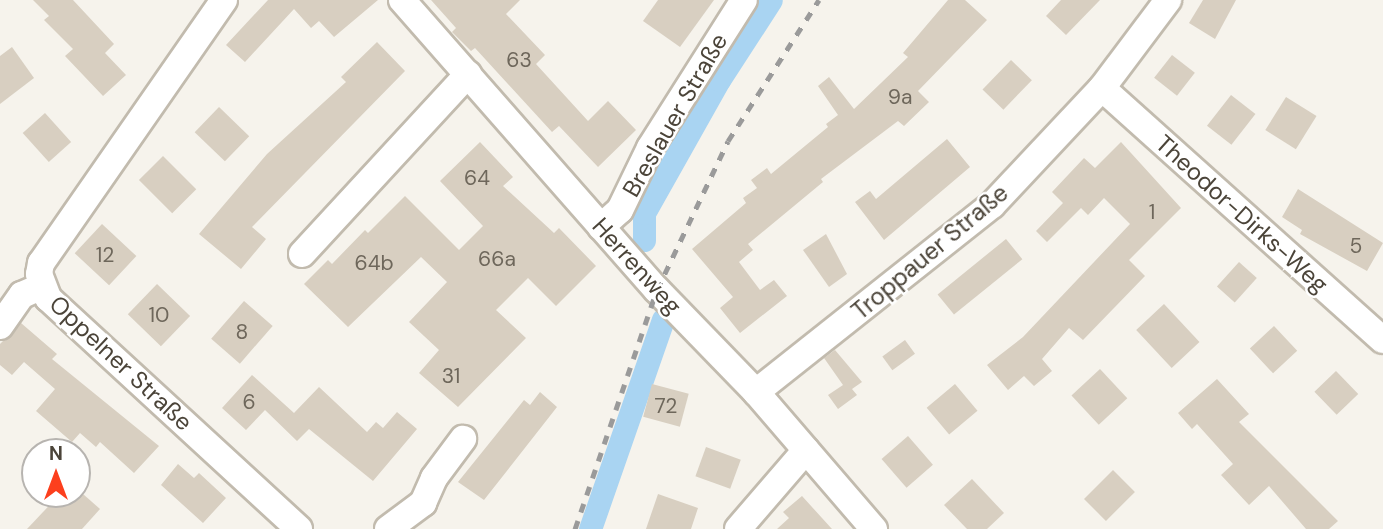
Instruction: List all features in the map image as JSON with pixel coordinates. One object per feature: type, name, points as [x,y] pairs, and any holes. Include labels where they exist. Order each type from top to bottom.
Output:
[{"type":"street","name":"Oppelner Straße","points":[[224,0],[41,263],[43,286],[48,298],[299,529]]},
{"type":"street","name":"Herrenweg","points":[[402,0],[601,227],[757,391],[874,529]]},
{"type":"street","name":"Breslauer Straße","points":[[601,227],[620,210],[650,149],[744,0]]},
{"type":"street","name":"Troppauer Straße","points":[[757,391],[992,205],[1102,88],[1168,0]]},
{"type":"street","points":[[302,254],[468,74]]},
{"type":"street","name":"Theodor-Dirks-Weg","points":[[1102,88],[1383,340]]},
{"type":"street","points":[[0,326],[22,295],[43,286]]},
{"type":"street","points":[[388,529],[423,503],[434,478],[463,439]]},
{"type":"street","points":[[738,529],[806,450]]},
{"type":"building","points":[[33,0],[73,0],[114,44],[105,53],[126,75],[103,96],[65,56],[73,49],[44,20],[49,16]]},
{"type":"building","points":[[268,0],[378,0],[334,37],[319,21],[311,28],[294,9],[245,62],[226,45]]},
{"type":"building","points":[[431,0],[520,0],[506,14],[545,55],[536,64],[588,121],[608,101],[636,130],[598,167],[559,126],[552,132],[475,48],[471,51],[452,32],[456,28]]},
{"type":"building","points":[[658,0],[714,0],[680,47],[643,21]]},
{"type":"building","points":[[948,0],[965,0],[987,20],[918,91],[929,102],[904,126],[898,121],[821,179],[823,182],[748,244],[753,250],[739,262],[760,290],[774,280],[787,296],[740,333],[720,308],[733,297],[692,249],[746,203],[743,198],[757,188],[751,180],[767,168],[771,174],[828,127],[826,124],[838,115],[818,86],[829,77],[854,109],[908,57],[903,53]]},
{"type":"building","points":[[1061,0],[1100,0],[1066,35],[1046,16]]},
{"type":"building","points":[[1203,0],[1236,0],[1215,39],[1189,23]]},
{"type":"building","points":[[377,42],[405,71],[252,227],[266,239],[241,269],[199,234],[267,154],[346,82],[341,77]]},
{"type":"building","points":[[12,47],[34,78],[0,104],[0,56]]},
{"type":"building","points":[[1172,55],[1195,73],[1177,96],[1154,78]]},
{"type":"building","points":[[1011,60],[1032,80],[1003,110],[983,89]]},
{"type":"building","points":[[1231,95],[1255,114],[1231,145],[1207,126]]},
{"type":"building","points":[[1286,97],[1317,116],[1296,149],[1265,130]]},
{"type":"building","points":[[219,107],[249,136],[225,161],[195,132]]},
{"type":"building","points":[[45,113],[71,142],[49,162],[23,133]]},
{"type":"building","points":[[947,139],[970,167],[884,240],[855,202],[870,191],[876,199]]},
{"type":"building","points":[[480,142],[513,177],[503,186],[554,233],[559,228],[596,266],[556,306],[528,278],[496,310],[526,338],[458,407],[419,373],[439,350],[409,322],[447,282],[421,257],[348,327],[304,284],[328,260],[332,264],[365,230],[368,233],[405,196],[459,250],[483,226],[440,181]]},
{"type":"building","points":[[1121,142],[1181,208],[1129,260],[1145,276],[1083,340],[1069,328],[1042,359],[1052,371],[1034,386],[1024,376],[1008,390],[987,365],[1023,337],[1130,224],[1104,198],[1088,215],[1081,208],[1047,242],[1036,231],[1063,203],[1052,192],[1084,158],[1095,168]]},
{"type":"building","points":[[163,156],[196,189],[172,213],[139,180]]},
{"type":"building","points":[[1298,189],[1383,243],[1367,271],[1300,234],[1302,230],[1282,217]]},
{"type":"building","points":[[102,224],[136,256],[109,285],[75,253]]},
{"type":"building","points":[[826,234],[847,274],[829,287],[803,250]]},
{"type":"building","points":[[1006,239],[1022,259],[954,315],[938,294]]},
{"type":"building","points":[[1239,262],[1257,278],[1235,303],[1217,287]]},
{"type":"building","points":[[157,284],[190,316],[161,346],[128,314]]},
{"type":"building","points":[[244,301],[273,326],[240,364],[211,339]]},
{"type":"building","points":[[1164,304],[1199,342],[1172,368],[1136,330]]},
{"type":"building","points":[[21,323],[57,354],[52,359],[159,446],[134,473],[100,442],[96,447],[91,443],[91,438],[86,438],[80,433],[76,438],[67,438],[36,411],[55,389],[24,362],[12,375],[0,365],[0,344]]},
{"type":"building","points":[[1274,326],[1297,351],[1273,373],[1250,349]]},
{"type":"building","points":[[905,340],[915,354],[892,370],[882,356]]},
{"type":"building","points":[[835,350],[862,382],[852,389],[857,395],[838,409],[828,395],[843,385],[824,358]]},
{"type":"building","points":[[1100,369],[1127,398],[1099,425],[1071,396]]},
{"type":"building","points":[[1336,371],[1358,394],[1337,415],[1314,392]]},
{"type":"building","points":[[252,375],[294,413],[319,387],[367,432],[376,422],[383,428],[397,412],[417,429],[373,481],[309,429],[297,441],[265,410],[246,430],[222,408]]},
{"type":"building","points":[[1217,379],[1249,414],[1239,422],[1338,521],[1329,529],[1306,529],[1269,486],[1249,505],[1221,475],[1233,464],[1197,424],[1192,429],[1178,413]]},
{"type":"building","points":[[652,384],[689,394],[680,427],[643,417]]},
{"type":"building","points":[[955,384],[977,411],[949,435],[927,408]]},
{"type":"building","points":[[540,392],[557,407],[484,500],[458,482],[524,400],[530,405]]},
{"type":"building","points":[[908,436],[933,465],[907,488],[882,459]]},
{"type":"building","points":[[706,447],[741,460],[730,489],[695,476]]},
{"type":"building","points":[[178,464],[194,478],[199,473],[226,498],[203,523],[161,485]]},
{"type":"building","points":[[1113,470],[1135,492],[1106,521],[1084,499]]},
{"type":"building","points":[[972,479],[1004,513],[987,529],[967,529],[944,505]]},
{"type":"building","points":[[658,494],[698,508],[691,529],[646,529]]},
{"type":"building","points":[[802,496],[832,529],[777,529],[789,518],[783,512]]},
{"type":"building","points":[[91,501],[100,509],[82,529],[27,529],[47,508],[91,508]]},
{"type":"waterway","points":[[644,240],[644,213],[719,80],[771,0]]},
{"type":"waterway","points":[[590,529],[663,319]]},
{"type":"railway","points":[[575,529],[657,290],[728,141],[819,0]]}]
